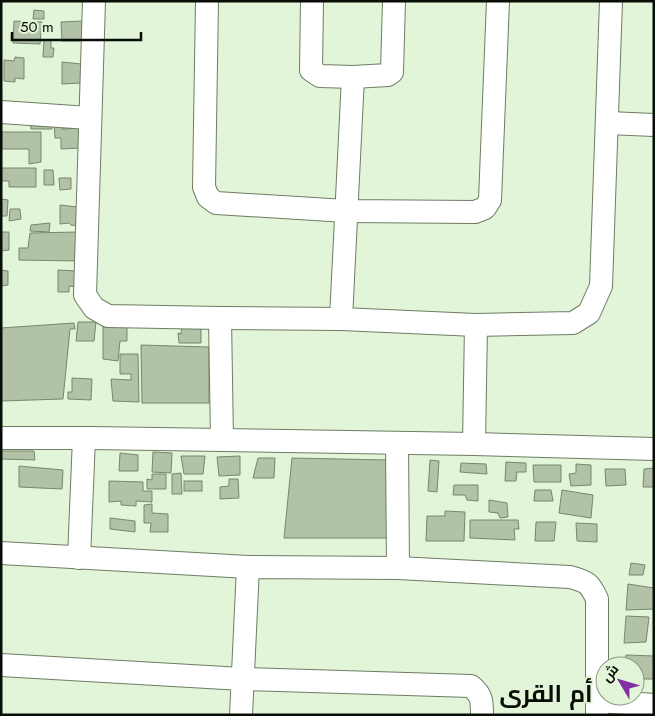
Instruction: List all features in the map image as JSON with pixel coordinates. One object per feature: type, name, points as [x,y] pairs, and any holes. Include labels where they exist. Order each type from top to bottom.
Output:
[{"type":"street","points":[[94,1],[84,295],[94,308],[108,316],[342,318],[476,325],[573,323],[589,313],[601,286],[611,1]]},
{"type":"street","points":[[207,1],[204,187],[208,197],[216,203],[346,211],[475,212],[485,208],[490,200],[498,1]]},
{"type":"street","points":[[312,1],[311,70],[320,76],[352,77],[388,76],[392,72],[394,1]]},
{"type":"street","points":[[342,318],[352,77]]},
{"type":"street","points":[[1,112],[89,118]]},
{"type":"street","points":[[608,123],[654,125]]},
{"type":"street","points":[[220,318],[222,440]]},
{"type":"street","points":[[474,444],[476,325]]},
{"type":"street","points":[[1,438],[474,444],[654,449]]},
{"type":"street","points":[[79,558],[84,438]]},
{"type":"street","points":[[397,443],[398,568]]},
{"type":"street","points":[[1,553],[248,567],[398,568],[570,577],[582,580],[591,586],[597,599],[597,708],[654,705]]},
{"type":"street","points":[[241,715],[248,567]]},
{"type":"street","points":[[1,665],[242,679],[471,686],[480,694],[482,715]]},
{"type":"building","points":[[34,10],[44,11],[44,19],[33,19]]},
{"type":"building","points":[[14,21],[42,22],[40,44],[13,43]]},
{"type":"building","points":[[82,21],[82,41],[62,41],[61,22]]},
{"type":"building","points":[[44,40],[51,40],[51,48],[54,48],[53,57],[43,57]]},
{"type":"building","points":[[15,57],[24,58],[24,79],[15,78],[15,82],[4,81],[4,60],[14,61]]},
{"type":"building","points":[[62,62],[81,64],[81,83],[62,84]]},
{"type":"building","points":[[30,120],[51,120],[52,129],[31,129]]},
{"type":"building","points":[[54,122],[63,122],[62,129],[81,128],[81,148],[61,149],[61,138],[55,138]]},
{"type":"building","points":[[2,132],[41,132],[41,162],[29,164],[29,149],[1,149]]},
{"type":"building","points":[[1,168],[36,168],[36,187],[9,187],[9,181],[1,181]]},
{"type":"building","points":[[44,170],[53,170],[54,185],[44,185]]},
{"type":"building","points":[[59,178],[71,178],[71,189],[60,190]]},
{"type":"building","points":[[1,199],[8,200],[7,216],[1,216]]},
{"type":"building","points":[[60,205],[78,207],[79,226],[69,223],[60,224]]},
{"type":"building","points":[[10,209],[20,209],[21,219],[9,221]]},
{"type":"building","points":[[50,223],[49,232],[30,231],[31,225]]},
{"type":"building","points":[[1,232],[9,232],[9,250],[1,251]]},
{"type":"building","points":[[78,232],[78,261],[19,260],[19,248],[28,248],[30,233]]},
{"type":"building","points":[[1,270],[8,271],[8,285],[1,286]]},
{"type":"building","points":[[58,270],[77,271],[78,287],[69,286],[69,292],[58,292]]},
{"type":"building","points":[[78,322],[96,322],[94,341],[76,341]]},
{"type":"building","points":[[74,323],[75,329],[70,329],[63,399],[1,401],[1,328]]},
{"type":"building","points":[[103,324],[127,324],[127,341],[120,341],[118,361],[103,359]]},
{"type":"building","points":[[182,324],[201,324],[201,343],[179,343],[178,333],[181,334]]},
{"type":"building","points":[[141,345],[209,347],[209,403],[142,403]]},
{"type":"building","points":[[120,354],[138,354],[139,402],[113,401],[111,379],[131,380],[131,374],[120,374]]},
{"type":"building","points":[[72,378],[92,379],[91,400],[68,399],[68,392],[72,392]]},
{"type":"building","points":[[1,451],[34,451],[35,460],[1,459]]},
{"type":"building","points":[[153,452],[172,453],[171,473],[152,472]]},
{"type":"building","points":[[120,453],[138,455],[138,471],[119,471]]},
{"type":"building","points":[[181,456],[205,456],[203,474],[184,474]]},
{"type":"building","points":[[240,456],[240,475],[219,476],[217,457]]},
{"type":"building","points":[[258,458],[275,458],[274,478],[253,478]]},
{"type":"building","points":[[292,458],[388,460],[390,538],[284,538]]},
{"type":"building","points":[[430,460],[439,461],[437,492],[428,491]]},
{"type":"building","points":[[506,462],[526,463],[526,472],[517,472],[516,481],[505,481]]},
{"type":"building","points":[[461,463],[486,464],[487,474],[460,472]]},
{"type":"building","points":[[576,464],[591,465],[591,485],[571,486],[569,474],[576,473]]},
{"type":"building","points":[[533,465],[561,465],[561,482],[534,482]]},
{"type":"building","points":[[19,466],[63,470],[62,489],[19,487]]},
{"type":"building","points":[[654,468],[654,487],[643,487],[644,469]]},
{"type":"building","points":[[605,469],[625,469],[626,485],[606,486]]},
{"type":"building","points":[[181,473],[182,494],[172,494],[172,474]]},
{"type":"building","points":[[152,474],[166,474],[166,489],[147,489],[147,479],[152,480]]},
{"type":"building","points":[[229,479],[238,479],[239,498],[220,499],[220,487],[229,486]]},
{"type":"building","points":[[109,481],[143,482],[143,491],[152,491],[152,502],[136,501],[136,506],[121,505],[121,501],[109,502]]},
{"type":"building","points":[[184,481],[202,481],[202,491],[184,491]]},
{"type":"building","points":[[454,485],[478,485],[478,501],[467,500],[465,495],[453,495]]},
{"type":"building","points":[[535,490],[551,490],[553,501],[534,501]]},
{"type":"building","points":[[562,490],[593,495],[591,518],[559,513]]},
{"type":"building","points":[[489,500],[507,503],[508,517],[500,518],[498,513],[489,512]]},
{"type":"building","points":[[152,504],[152,513],[168,514],[168,532],[150,532],[151,523],[144,523],[144,505]]},
{"type":"building","points":[[445,511],[465,512],[464,541],[426,541],[427,516],[445,516]]},
{"type":"building","points":[[110,518],[135,521],[135,532],[110,529]]},
{"type":"building","points":[[470,520],[518,520],[519,529],[514,529],[515,540],[470,538]]},
{"type":"building","points":[[536,522],[556,522],[554,541],[535,541]]},
{"type":"building","points":[[576,523],[597,524],[597,542],[577,541]]},
{"type":"building","points":[[631,563],[645,565],[643,575],[629,575]]},
{"type":"building","points":[[628,584],[654,588],[654,609],[626,610]]},
{"type":"building","points":[[626,616],[649,617],[646,642],[624,643]]},
{"type":"building","points":[[626,655],[654,656],[654,679],[645,679],[645,656]]},
{"type":"district","name":"أم القرى","points":[[546,693]]}]
